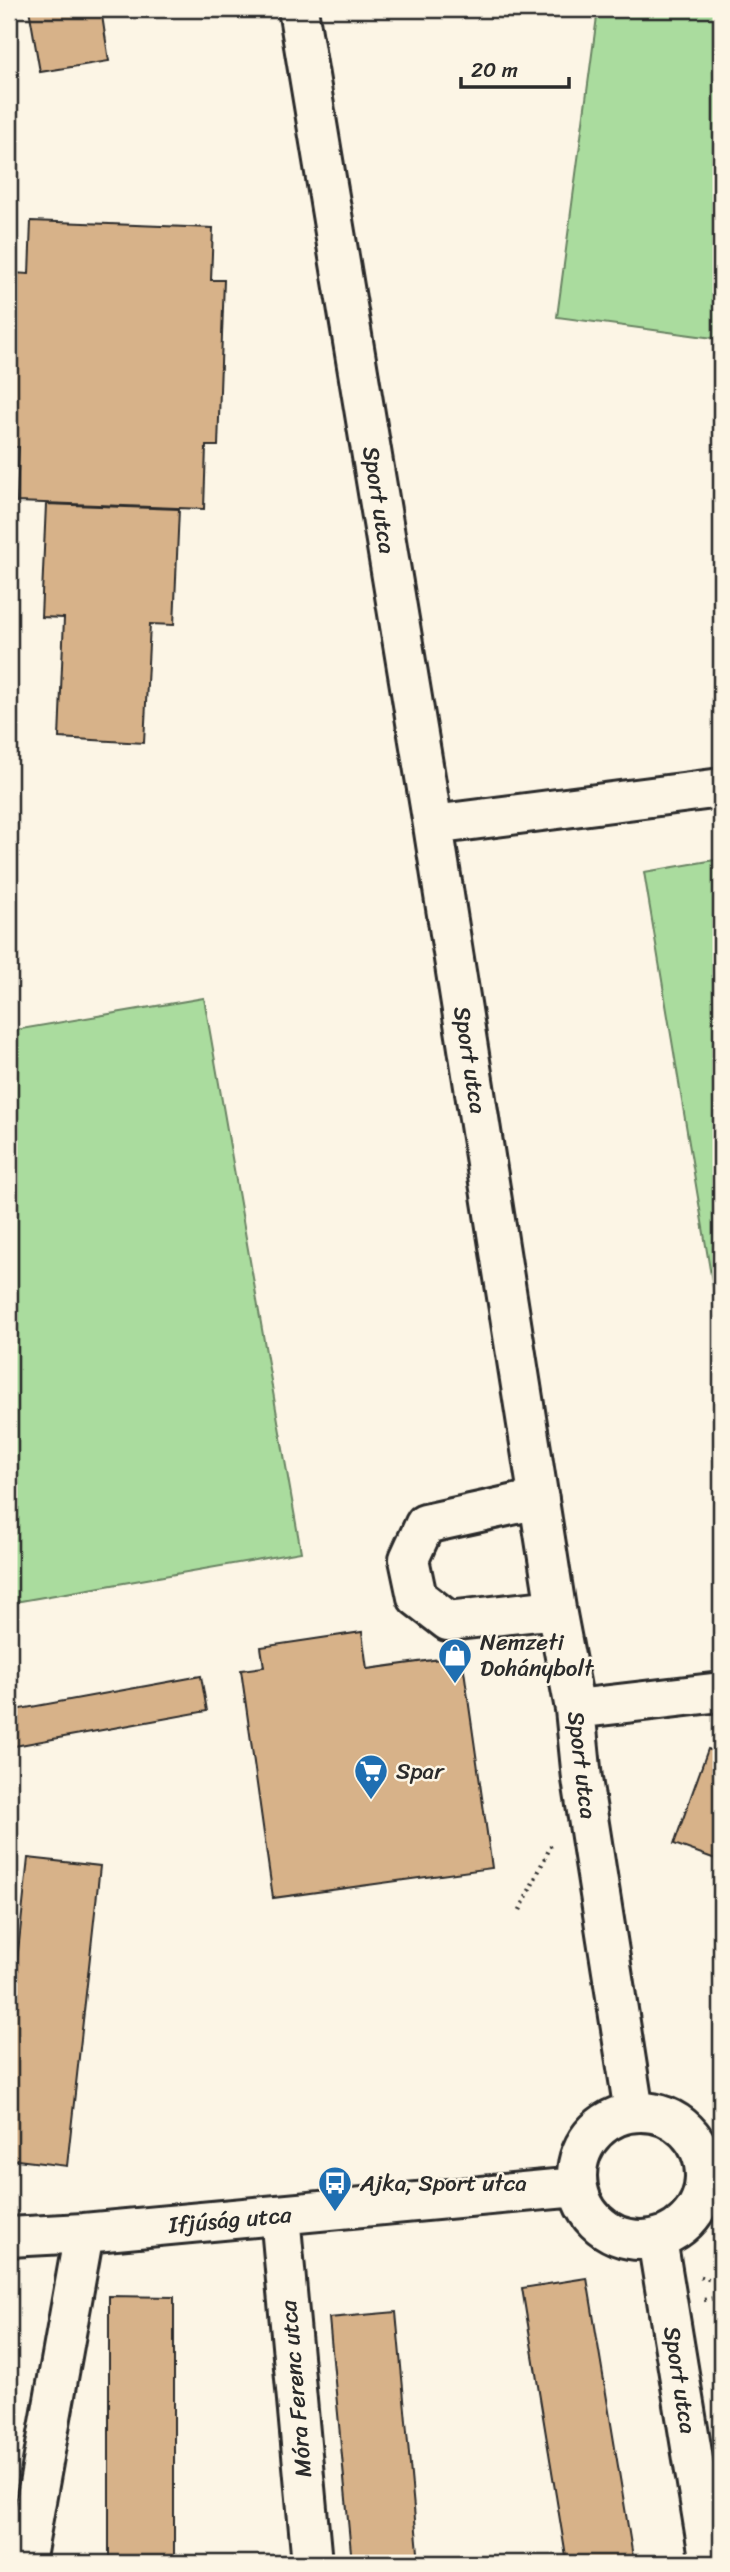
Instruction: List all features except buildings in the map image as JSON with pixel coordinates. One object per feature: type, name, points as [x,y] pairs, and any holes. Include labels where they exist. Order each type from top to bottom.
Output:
[{"type":"street","name":"Sport utca","points":[[298,9],[433,825],[538,1499],[575,1709],[582,1779],[634,2112]]},
{"type":"street","points":[[433,825],[721,788]]},
{"type":"street","points":[[538,1499],[425,1524],[409,1559],[417,1597],[448,1621],[556,1608]]},
{"type":"street","points":[[575,1709],[721,1692]]},
{"type":"street","points":[[634,2112],[656,2114],[676,2122],[712,2154],[698,2207],[681,2227],[657,2239],[627,2239],[599,2226],[585,2208],[577,2187],[578,2161],[589,2137],[609,2120],[634,2112]]},
{"type":"street","name":"Ifjúság utca","points":[[9,2237],[84,2233],[577,2187]]},
{"type":"street","name":"Móra Ferenc utca","points":[[280,2215],[312,2563]]},
{"type":"street","points":[[25,2563],[84,2233]]},
{"type":"street","name":"Sport utca","points":[[657,2239],[710,2563]]},
{"type":"green space","points":[[598,9],[721,9],[721,339],[557,317]]},
{"type":"green space","points":[[721,859],[721,1336],[644,872]]},
{"type":"green space","points":[[204,998],[301,1552],[9,1603],[9,1031]]},
{"type":"place","name":"Nemzeti Dohánybolt","points":[[455,1685]]},
{"type":"place","name":"Spar","points":[[371,1801]]},
{"type":"place","name":"Ajka, Sport utca","points":[[335,2213]]}]
